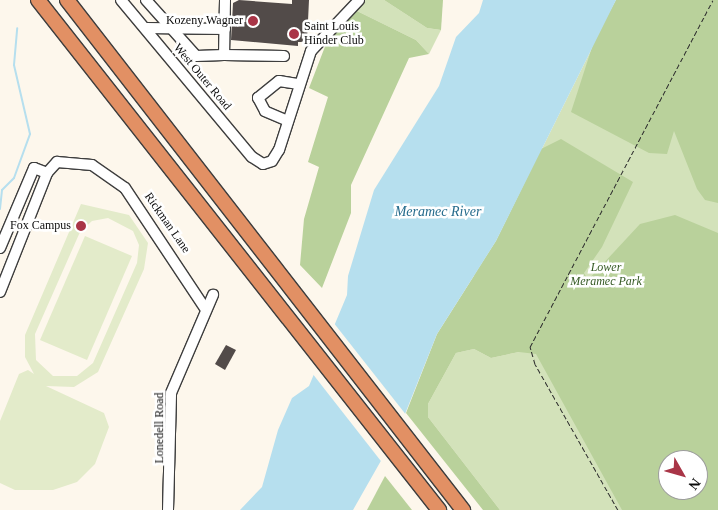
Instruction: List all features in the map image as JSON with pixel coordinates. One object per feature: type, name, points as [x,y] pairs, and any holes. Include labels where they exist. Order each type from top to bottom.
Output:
[{"type":"highway","points":[[38,0],[438,510]]},
{"type":"highway","points":[[67,0],[294,295],[463,510]]},
{"type":"street","name":"West Outer Road","points":[[122,0],[252,157],[266,164],[278,153],[288,121]]},
{"type":"street","points":[[146,0],[196,56],[284,56]]},
{"type":"street","points":[[224,55],[225,0]]},
{"type":"street","points":[[299,84],[279,81],[258,98],[265,111],[288,121],[299,84],[313,48],[359,0]]},
{"type":"street","points":[[146,28],[225,29]]},
{"type":"street","name":"Rickman Lane","points":[[47,173],[57,162],[92,165],[131,194],[206,310]]},
{"type":"street","points":[[0,248],[34,168],[47,173],[0,292]]},
{"type":"street","name":"Lonedell Road","points":[[168,510],[171,393],[213,295]]},
{"type":"path","points":[[618,510],[535,364],[530,347],[713,0]]},
{"type":"green space","points":[[363,0],[384,0],[427,28],[441,30],[429,54],[416,40],[355,10]]},
{"type":"green space","points":[[384,0],[443,0],[441,30],[427,28]]},
{"type":"green space","name":"Lower Meramec Park","points":[[616,0],[718,0],[718,510],[500,510],[428,417],[428,404],[456,353],[474,349],[491,358],[519,352],[474,275],[496,241]]},
{"type":"green space","points":[[616,0],[718,0],[718,203],[705,200],[697,189],[674,131],[667,154],[649,153],[571,112],[595,38]]},
{"type":"green space","points":[[355,10],[416,40],[429,54],[409,58],[351,185],[351,213],[322,288],[300,265],[304,219],[319,167],[308,162],[328,97],[309,88],[326,44]]},
{"type":"green space","name":"Lower Meramec Park","points":[[561,139],[633,182],[602,247],[584,273],[588,280],[640,224],[675,215],[718,233],[718,510],[622,510],[536,354],[519,352],[491,358],[474,349],[456,353],[428,404],[428,417],[500,510],[483,510],[406,413],[437,334],[496,241],[541,149]]},
{"type":"green space","points":[[81,204],[129,215],[148,243],[144,269],[98,372],[74,387],[46,386],[104,413],[109,427],[95,464],[77,482],[53,490],[15,490],[0,483],[0,421],[19,374],[28,370],[34,374],[25,357],[25,335]],"holes":[[[108,218],[133,231],[139,245],[137,263],[93,363],[77,376],[53,376],[36,360],[35,334],[80,232],[92,221]]]},
{"type":"green space","points":[[85,236],[132,256],[87,360],[40,340]]},
{"type":"green space","points":[[385,476],[412,510],[367,510]]},
{"type":"water","name":"Meramec River","points":[[483,0],[616,0],[496,241],[437,334],[399,429],[353,510],[240,510],[262,487],[278,430],[292,398],[309,386],[347,295],[348,276],[374,190],[439,86],[456,37],[479,13]]},
{"type":"pier","points":[[333,322],[407,416],[384,465],[312,373]]},
{"type":"building","points":[[239,0],[292,4],[292,0],[309,0],[307,42],[298,42],[298,46],[231,40],[233,3]]},
{"type":"building","points":[[226,345],[236,350],[225,370],[215,364]]},
{"type":"waterway","points":[[0,209],[2,190],[14,178],[30,134],[14,65],[17,28]]},
{"type":"place","name":"Kozeny Wagner","points":[[253,21]]},
{"type":"place","name":"Saint Louis Hinder Club","points":[[294,34]]},
{"type":"place","name":"Fox Campus","points":[[81,226]]}]
